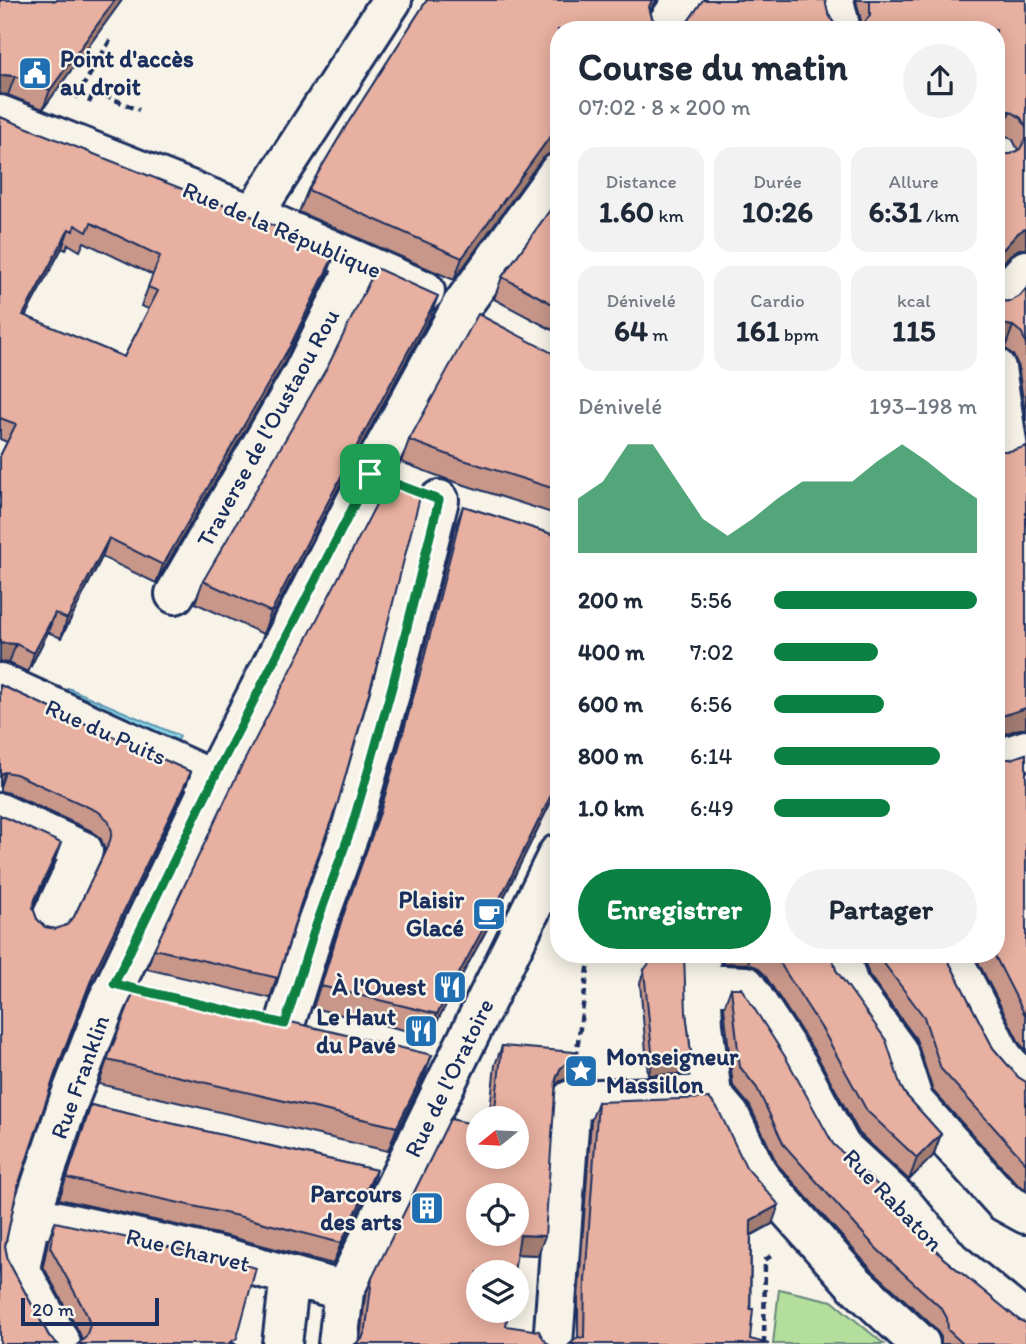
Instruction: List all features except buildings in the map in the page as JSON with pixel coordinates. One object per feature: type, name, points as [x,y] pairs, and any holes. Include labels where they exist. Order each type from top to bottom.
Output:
[{"type":"street","points":[[253,215],[392,0]]},
{"type":"street","points":[[669,21],[684,0]]},
{"type":"street","points":[[834,0],[839,21]]},
{"type":"street","name":"Rue de la République","points":[[0,115],[253,215],[461,307],[497,326]]},
{"type":"street","name":"Rue Franklin","points":[[10,1277],[31,1215],[83,1103],[114,984],[213,780],[370,474],[461,307],[550,184]]},
{"type":"street","name":"Traverse de l'Oustaou Rou","points":[[176,594],[302,374],[358,262]]},
{"type":"street","points":[[1005,293],[1026,270]]},
{"type":"street","points":[[1005,450],[1008,449],[1007,374]]},
{"type":"street","points":[[285,1024],[314,931],[351,829],[392,687],[452,505],[370,474]]},
{"type":"street","name":"Rue du Puits","points":[[0,683],[213,780]]},
{"type":"street","points":[[1005,757],[1026,751]]},
{"type":"street","points":[[0,813],[83,851],[48,926]]},
{"type":"street","name":"Rue de l'Oratoire","points":[[338,1344],[344,1291],[550,871]]},
{"type":"street","points":[[842,963],[849,985],[898,1052],[914,1102],[1004,1202],[1026,1214]]},
{"type":"street","points":[[955,963],[1002,1056],[1026,1084]]},
{"type":"street","points":[[700,969],[703,1025],[712,1095],[730,1116],[759,1176],[853,1282],[920,1344]]},
{"type":"street","name":"Rue Rabaton","points":[[700,969],[746,986],[799,1066],[841,1147],[904,1205],[950,1260],[1026,1322]]},
{"type":"street","points":[[114,984],[154,993]]},
{"type":"street","points":[[246,1015],[324,1033]]},
{"type":"street","points":[[415,1055],[441,1060],[455,1067]]},
{"type":"street","points":[[553,1344],[571,1100],[712,1095]]},
{"type":"street","points":[[360,1167],[400,1176]]},
{"type":"street","name":"Rue Charvet","points":[[31,1215],[226,1258],[344,1291]]},
{"type":"street","points":[[282,1344],[290,1276]]},
{"type":"street","points":[[10,1277],[61,1344]]},
{"type":"path","points":[[98,61],[112,37]]},
{"type":"path","points":[[576,1058],[589,963]]},
{"type":"path","points":[[764,1344],[765,1260],[805,1229]]},
{"type":"green space","points":[[779,1289],[832,1301],[884,1344],[773,1344]]},
{"type":"water","points":[[68,688],[180,736],[177,743],[65,695]]},
{"type":"place","name":"Point d'accès au droit","points":[[35,73]]},
{"type":"place","name":"Plaisir Glacé","points":[[489,914]]},
{"type":"place","name":"À l'Ouest","points":[[450,987]]},
{"type":"place","name":"Le Haut du Pavé","points":[[421,1031]]},
{"type":"place","name":"Monseigneur Massillon","points":[[581,1071]]},
{"type":"place","name":"Parcours des arts","points":[[427,1208]]},
{"type":"route","points":[[370,474],[439,500],[372,758],[351,829],[314,931],[285,1024],[114,984],[213,780],[370,474]]}]
